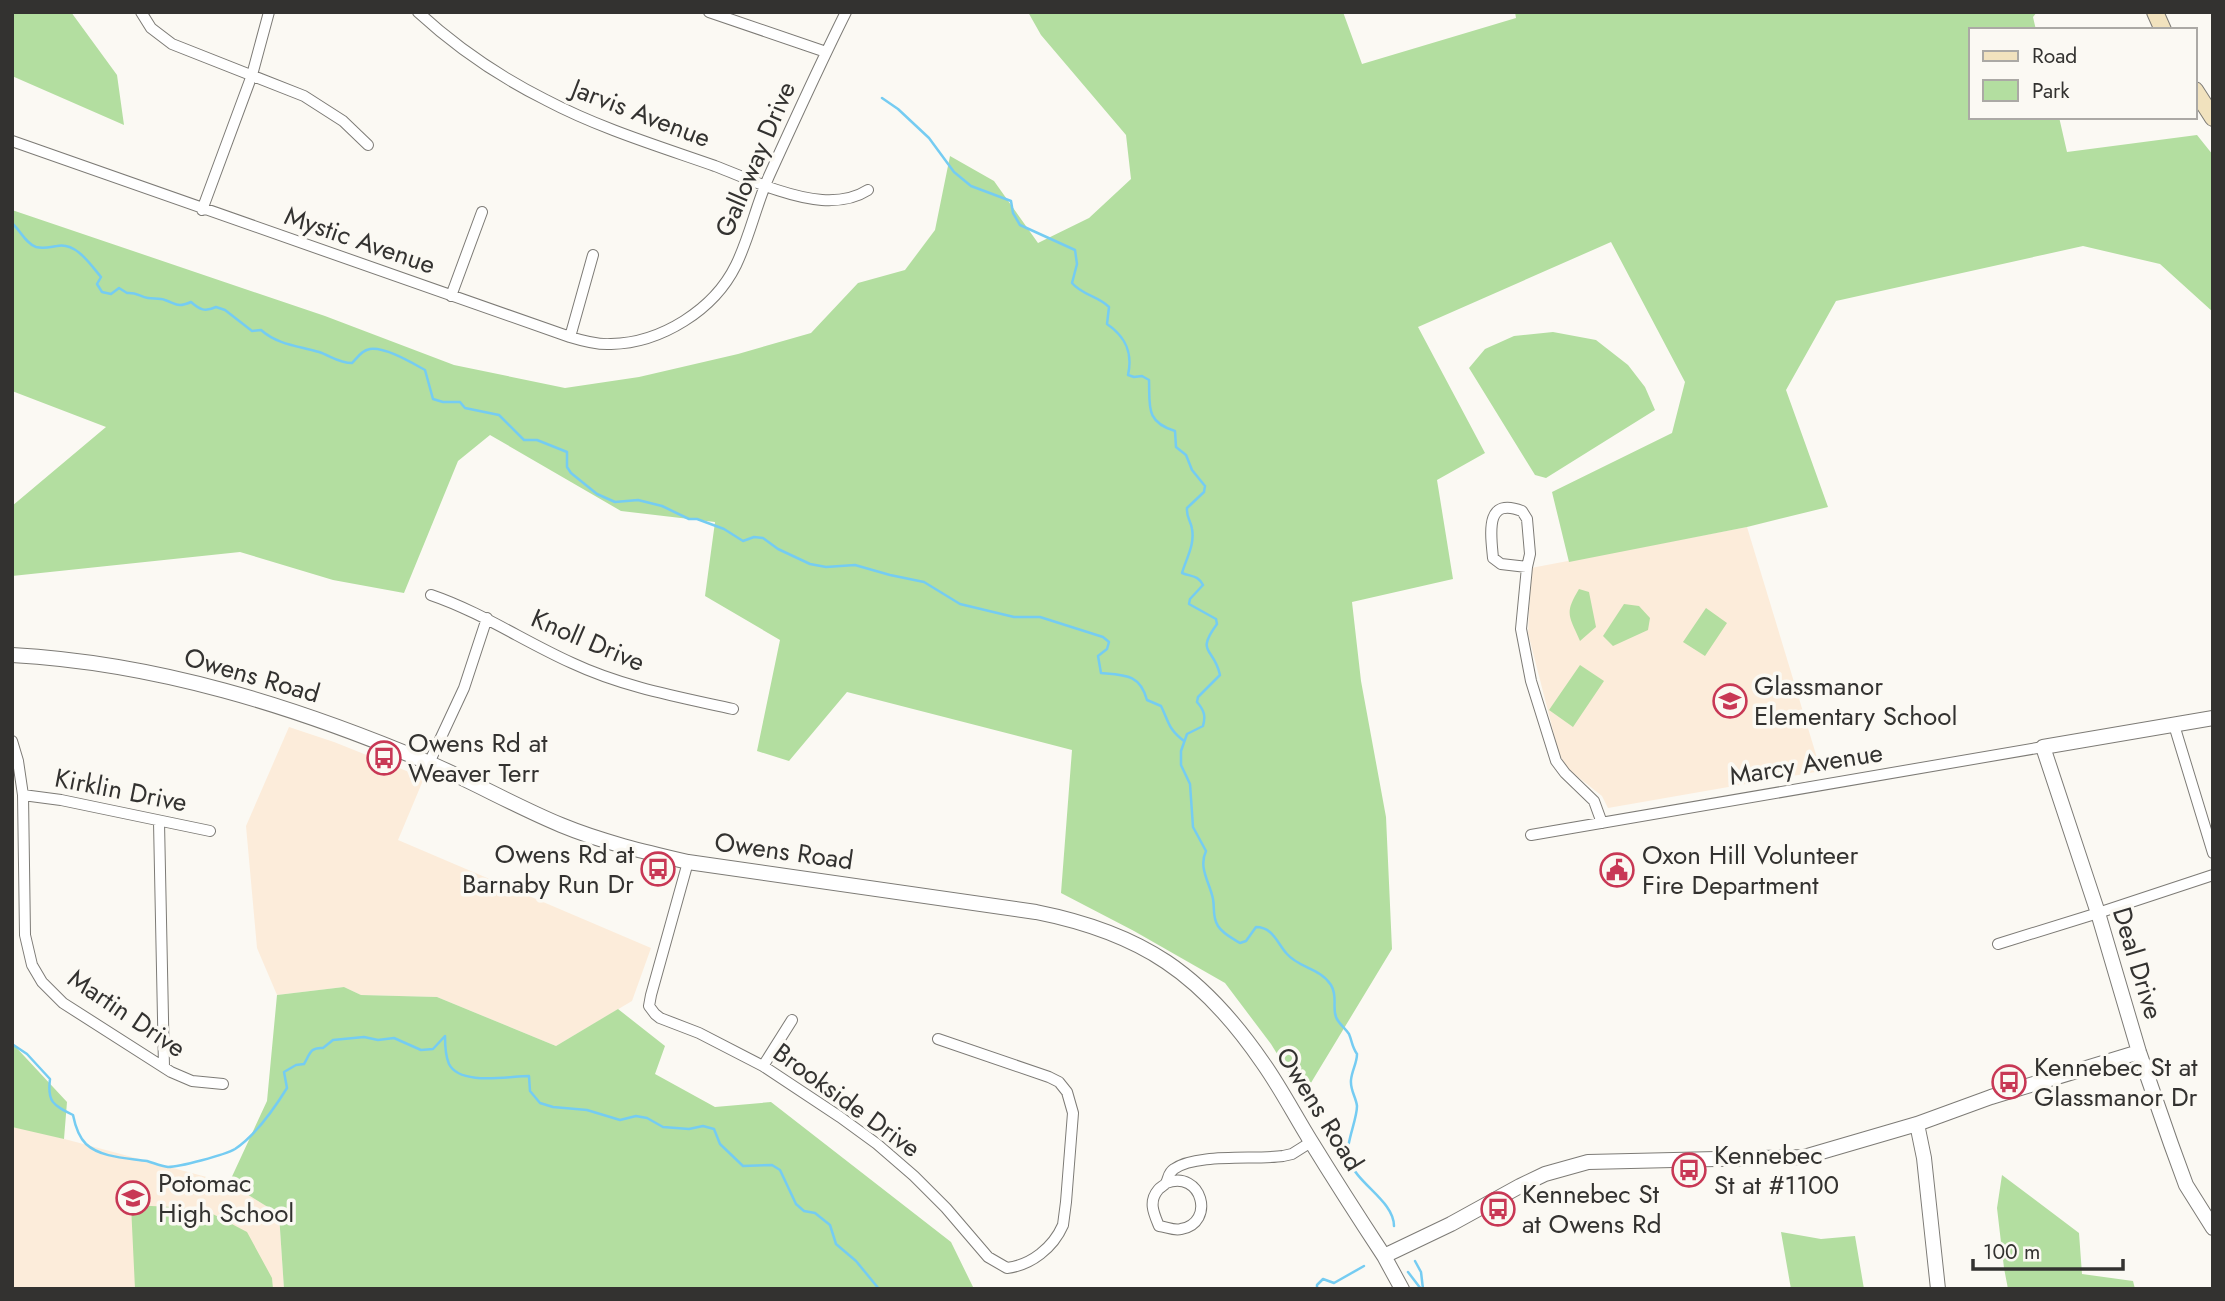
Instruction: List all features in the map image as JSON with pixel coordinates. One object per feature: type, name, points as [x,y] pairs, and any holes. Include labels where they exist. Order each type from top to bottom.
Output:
[{"type":"main road","points":[[2155,12],[2162,28]]},
{"type":"main road","points":[[2197,93],[2213,118]]},
{"type":"street","points":[[141,12],[152,28],[172,44],[304,96],[343,121],[368,145]]},
{"type":"street","points":[[202,210],[252,75],[269,12]]},
{"type":"street","name":"Jarvis Avenue","points":[[418,12],[472,56],[546,100],[626,134],[800,196],[821,200],[845,199],[868,190]]},
{"type":"street","points":[[709,12],[826,52]]},
{"type":"street","name":"Galloway Drive","points":[[694,314],[719,290],[735,266],[765,185],[846,12]]},
{"type":"street","name":"Mystic Avenue","points":[[12,141],[202,210],[588,343],[613,344],[642,338],[666,331],[694,314]]},
{"type":"street","points":[[451,296],[482,212]]},
{"type":"street","points":[[570,337],[593,255]]},
{"type":"street","points":[[1527,566],[1501,564],[1493,558],[1491,520],[1503,508],[1524,512],[1527,519],[1530,554],[1521,629],[1531,681],[1556,761],[1594,800],[1602,823]]},
{"type":"street","name":"Knoll Drive","points":[[432,595],[460,605],[574,664],[612,679],[733,709]]},
{"type":"street","points":[[429,762],[464,688],[487,618]]},
{"type":"street","name":"Owens Road","points":[[12,655],[72,660],[182,679],[280,706],[429,762],[563,826],[615,845],[688,862],[1036,912],[1070,919],[1110,932],[1165,960],[1185,975],[1226,1015],[1264,1064],[1402,1289]]},
{"type":"street","name":"Marcy Avenue","points":[[1531,835],[2213,718]]},
{"type":"street","points":[[2174,725],[2213,853]]},
{"type":"street","name":"Martin Drive","points":[[12,741],[23,795],[25,935],[32,965],[42,982],[63,1003],[164,1067],[192,1081],[223,1084]]},
{"type":"street","name":"Deal Drive","points":[[2043,747],[2098,913],[2139,1052],[2186,1185],[2213,1227]]},
{"type":"street","name":"Kirklin Drive","points":[[23,795],[61,800],[210,831]]},
{"type":"street","points":[[159,822],[164,1067]]},
{"type":"street","name":"Brookside Drive","points":[[688,862],[651,995],[649,1006],[655,1014],[763,1066],[877,1144],[930,1192],[988,1257],[1007,1268],[1028,1263],[1044,1251],[1060,1232],[1066,1202],[1072,1105],[1063,1087],[1049,1077],[937,1039]]},
{"type":"street","points":[[1998,944],[2213,875]]},
{"type":"street","points":[[763,1066],[792,1020]]},
{"type":"street","points":[[1384,1256],[1545,1174],[1588,1162],[1804,1157],[1917,1124],[1991,1097],[2139,1052]]},
{"type":"street","points":[[1917,1124],[1924,1158],[1938,1289]]},
{"type":"street","points":[[1166,1184],[1181,1181],[1190,1185],[1198,1192],[1201,1201],[1201,1212],[1196,1221],[1178,1230],[1159,1226],[1152,1204],[1155,1194],[1166,1184],[1171,1171],[1185,1164],[1207,1160],[1283,1156],[1292,1154],[1311,1142]]},
{"type":"shaded area","points":[[1747,527],[1821,771],[1608,808],[1602,796],[1568,769],[1559,754],[1528,633],[1531,568]]},
{"type":"shaded area","points":[[289,727],[424,778],[398,840],[651,948],[632,1001],[556,1046],[437,997],[361,995],[344,987],[277,995],[257,948],[246,826]]},
{"type":"shaded area","name":"Potomac High School","points":[[12,1127],[229,1183],[279,1214],[284,1289],[12,1289]]},
{"type":"green space","points":[[12,12],[71,12],[117,75],[124,125],[12,76]]},
{"type":"green space","points":[[1028,12],[1343,12],[1362,64],[1516,18],[1515,12],[2037,12],[2033,17],[2036,28],[1969,28],[1969,119],[2059,119],[2067,152],[2197,135],[2213,155],[2213,312],[2160,264],[2083,246],[1836,301],[1786,390],[1828,507],[1747,527],[1569,562],[1552,492],[1672,433],[1685,382],[1611,242],[1418,327],[1485,453],[1437,480],[1453,579],[1352,602],[1361,681],[1386,817],[1392,949],[1303,1096],[1271,1044],[1225,983],[1061,893],[1072,750],[847,692],[789,761],[757,751],[780,640],[705,596],[715,522],[621,511],[490,435],[458,461],[404,593],[333,580],[240,552],[12,576],[12,506],[106,427],[12,391],[12,210],[325,316],[454,365],[565,388],[639,377],[738,354],[811,333],[858,283],[905,270],[935,230],[950,156],[994,181],[1038,243],[1089,218],[1131,179],[1126,135],[1041,35]]},
{"type":"green space","points":[[1553,332],[1596,340],[1628,365],[1645,387],[1655,410],[1546,478],[1535,475],[1469,368],[1485,349],[1514,336]]},
{"type":"green space","points":[[1579,589],[1589,592],[1596,627],[1580,641],[1570,615],[1571,604]]},
{"type":"green space","points":[[1624,604],[1639,606],[1650,618],[1648,630],[1613,646],[1603,636]]},
{"type":"green space","points":[[1706,608],[1727,623],[1705,656],[1683,642]]},
{"type":"green space","points":[[1580,665],[1604,681],[1573,727],[1549,710]]},
{"type":"green space","points":[[344,987],[361,995],[437,997],[556,1046],[618,1009],[665,1046],[655,1074],[715,1107],[771,1102],[951,1242],[974,1289],[284,1289],[279,1214],[229,1183],[267,1101],[277,995]]},
{"type":"green space","points":[[12,1043],[67,1102],[64,1139],[12,1127]]},
{"type":"green space","points":[[2002,1175],[2079,1233],[2082,1274],[2133,1281],[2135,1289],[2008,1289],[1997,1208]]},
{"type":"green space","points":[[131,1205],[209,1212],[247,1232],[272,1278],[273,1289],[135,1289]]},
{"type":"green space","points":[[1781,1232],[1821,1239],[1855,1236],[1864,1289],[1791,1289]]},
{"type":"waterway","points":[[882,98],[929,138],[954,172],[971,186],[1011,201],[1013,213],[1020,225],[1075,250],[1077,264],[1072,283],[1109,307],[1107,324],[1119,334],[1129,353],[1128,375],[1142,376],[1149,380],[1150,405],[1154,418],[1158,423],[1175,431],[1176,447],[1186,455],[1192,470],[1205,486],[1204,492],[1187,508],[1192,541],[1182,573],[1197,578],[1203,585],[1190,599],[1189,604],[1216,619],[1217,624],[1207,646],[1220,675],[1198,697],[1197,702],[1203,710],[1203,726],[1187,734],[1181,751],[1181,765],[1190,784],[1193,827],[1206,851],[1203,863],[1213,899],[1215,919],[1222,931],[1240,943],[1246,941],[1256,927],[1267,930],[1292,959],[1321,975],[1331,985],[1336,1017],[1349,1034],[1357,1054],[1351,1080],[1357,1106],[1348,1148],[1349,1160],[1359,1177],[1382,1200],[1394,1226]]},
{"type":"waterway","points":[[12,223],[29,243],[36,247],[64,246],[76,251],[101,277],[97,284],[102,292],[111,294],[119,288],[127,293],[163,299],[177,305],[191,302],[203,309],[216,307],[225,310],[252,331],[261,330],[282,342],[343,362],[352,363],[370,349],[384,350],[399,356],[425,370],[433,399],[460,402],[465,408],[499,415],[524,440],[537,440],[567,452],[567,467],[571,473],[597,494],[615,502],[638,500],[662,506],[689,519],[697,519],[724,529],[743,541],[754,537],[763,538],[778,549],[810,564],[826,567],[855,565],[924,582],[960,604],[1014,617],[1040,617],[1103,637],[1109,642],[1107,649],[1098,656],[1101,673],[1124,676],[1136,681],[1147,700],[1161,706],[1172,729],[1184,741]]},
{"type":"waterway","points":[[12,1044],[27,1054],[50,1079],[53,1102],[73,1115],[79,1134],[92,1149],[107,1155],[168,1167],[222,1154],[243,1143],[264,1121],[287,1088],[284,1072],[304,1064],[313,1050],[323,1048],[333,1040],[394,1038],[421,1050],[433,1049],[445,1036],[447,1057],[455,1071],[474,1077],[529,1076],[530,1091],[540,1103],[587,1110],[620,1120],[636,1116],[647,1118],[663,1127],[689,1129],[703,1126],[714,1129],[720,1144],[743,1166],[772,1165],[780,1170],[796,1204],[804,1211],[815,1213],[830,1225],[836,1244],[856,1261],[879,1289]]},
{"type":"waterway","points":[[1415,1261],[1421,1272],[1423,1289]]},
{"type":"waterway","points":[[1317,1289],[1323,1279],[1334,1283],[1364,1266]]},
{"type":"waterway","points":[[1408,1272],[1421,1289]]},
{"type":"place","name":"Glassmanor Elementary School","points":[[1730,701]]},
{"type":"place","name":"Owens Rd at Weaver Terr","points":[[384,758]]},
{"type":"place","name":"Owens Rd at Barnaby Run Dr","points":[[658,869]]},
{"type":"place","name":"Oxon Hill Volunteer Fire Department","points":[[1617,870]]},
{"type":"place","name":"Kennebec St at Glassmanor Dr","points":[[2009,1082]]},
{"type":"place","name":"Kennebec St at #1100","points":[[1689,1170]]},
{"type":"place","name":"Potomac High School","points":[[133,1198]]},
{"type":"place","name":"Kennebec St at Owens Rd","points":[[1498,1209]]}]
